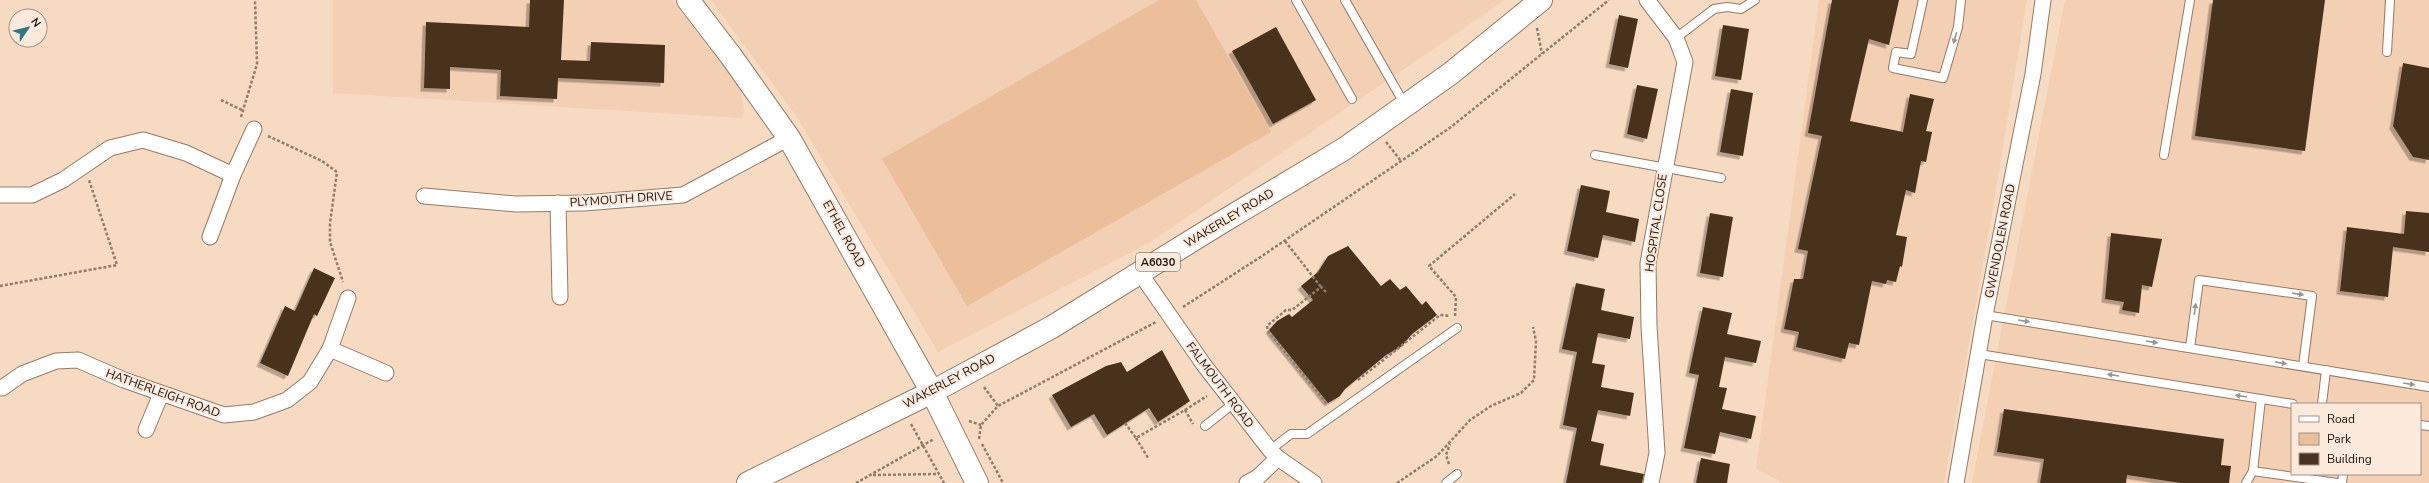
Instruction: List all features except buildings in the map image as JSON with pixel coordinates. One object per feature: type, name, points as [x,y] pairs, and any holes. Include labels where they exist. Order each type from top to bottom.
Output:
[{"type":"main road","name":"ETHEL ROAD","points":[[688,0],[789,138],[932,392],[977,483]]},
{"type":"main road","name":"WAKERLEY ROAD","points":[[748,483],[932,392],[1052,327],[1344,149],[1406,107],[1537,4]]},
{"type":"street","name":"HOSPITAL CLOSE","points":[[1647,0],[1676,38],[1685,62],[1664,168],[1648,262],[1649,326],[1657,453],[1651,483]]},
{"type":"street","name":"GWENDOLEN ROAD","points":[[1956,483],[1986,315],[2033,74],[2043,0]]},
{"type":"street","points":[[210,237],[233,175],[254,129]]},
{"type":"street","name":"PLYMOUTH DRIVE","points":[[424,196],[516,204],[558,203],[683,195],[789,138]]},
{"type":"street","points":[[0,195],[32,195],[63,180],[110,148],[143,140],[186,153],[233,175]]},
{"type":"street","name":"PLYMOUTH DRIVE","points":[[558,203],[560,297]]},
{"type":"street","name":"FALMOUTH ROAD","points":[[1140,273],[1221,387],[1274,454],[1314,483]]},
{"type":"street","name":"HATHERLEIGH ROAD","points":[[1,389],[22,374],[56,361],[78,360],[161,394],[224,415],[254,412],[287,400],[310,382],[330,349],[348,298]]},
{"type":"street","points":[[330,349],[386,373]]},
{"type":"street","points":[[146,430],[161,394]]},
{"type":"street","points":[[1248,483],[1258,477],[1274,454]]},
{"type":"lane","points":[[1296,0],[1352,99]]},
{"type":"lane","points":[[1345,0],[1406,107]]},
{"type":"lane","points":[[1676,38],[1714,9],[1727,7],[1741,9],[1755,0]]},
{"type":"lane","points":[[1923,0],[1911,54],[1896,52],[1893,68],[1944,78],[1958,27],[1961,0]]},
{"type":"lane","points":[[2164,155],[2190,0]]},
{"type":"lane","points":[[2387,52],[2390,0]]},
{"type":"lane","points":[[1596,155],[1721,178]]},
{"type":"lane","points":[[2190,348],[2199,280],[2312,296],[2303,366]]},
{"type":"lane","points":[[1986,315],[2429,387]]},
{"type":"lane","points":[[1274,454],[1291,434],[1307,434],[1457,328]]},
{"type":"lane","points":[[1979,354],[2291,404]]},
{"type":"lane","points":[[2322,403],[2326,370]]},
{"type":"lane","points":[[2246,483],[2252,471],[2261,399]]},
{"type":"lane","points":[[1205,426],[1234,403]]},
{"type":"lane","points":[[2252,471],[2297,476],[2337,483]]},
{"type":"lane","points":[[1446,483],[1457,474]]},
{"type":"path","points":[[254,0],[257,64],[244,111],[239,122],[316,158],[337,172],[330,223],[330,242],[348,298]]},
{"type":"path","points":[[1003,483],[978,437],[981,425],[998,406],[1169,314],[1285,241],[1451,127],[1609,0]]},
{"type":"path","points":[[1537,4],[1542,55]]},
{"type":"path","points":[[221,100],[244,111]]},
{"type":"path","points":[[0,286],[117,265],[84,165]]},
{"type":"path","points":[[1352,384],[1440,315],[1455,317],[1456,298],[1429,266],[1515,194]]},
{"type":"path","points":[[1285,241],[1326,292]]},
{"type":"path","points":[[1321,287],[1292,310],[1286,310],[1267,326],[1268,331],[1327,405],[1332,401]]},
{"type":"path","points":[[1396,483],[1437,456],[1470,420],[1491,406],[1521,393],[1534,380],[1536,341],[1532,327]]},
{"type":"path","points":[[1136,438],[1221,387]]},
{"type":"path","points":[[902,406],[944,483]]},
{"type":"path","points":[[1184,410],[1194,426]]},
{"type":"path","points":[[1125,423],[1148,458]]},
{"type":"path","points":[[856,483],[951,430]]},
{"type":"path","points":[[1451,442],[1446,455],[1450,467],[1457,474]]},
{"type":"path","points":[[872,475],[939,474]]},
{"type":"shaded area","points":[[333,0],[672,0],[730,74],[741,91],[744,111],[742,118],[333,93]]},
{"type":"shaded area","points":[[711,0],[1505,0],[1149,243],[938,352],[795,114]]},
{"type":"shaded area","points":[[1819,0],[2027,0],[1992,213],[1944,483],[1784,483],[1756,469]]},
{"type":"shaded area","points":[[2065,0],[2429,0],[2429,483],[1972,483]]},
{"type":"green space","points":[[1159,0],[1196,0],[1271,132],[967,306],[882,159]]}]
